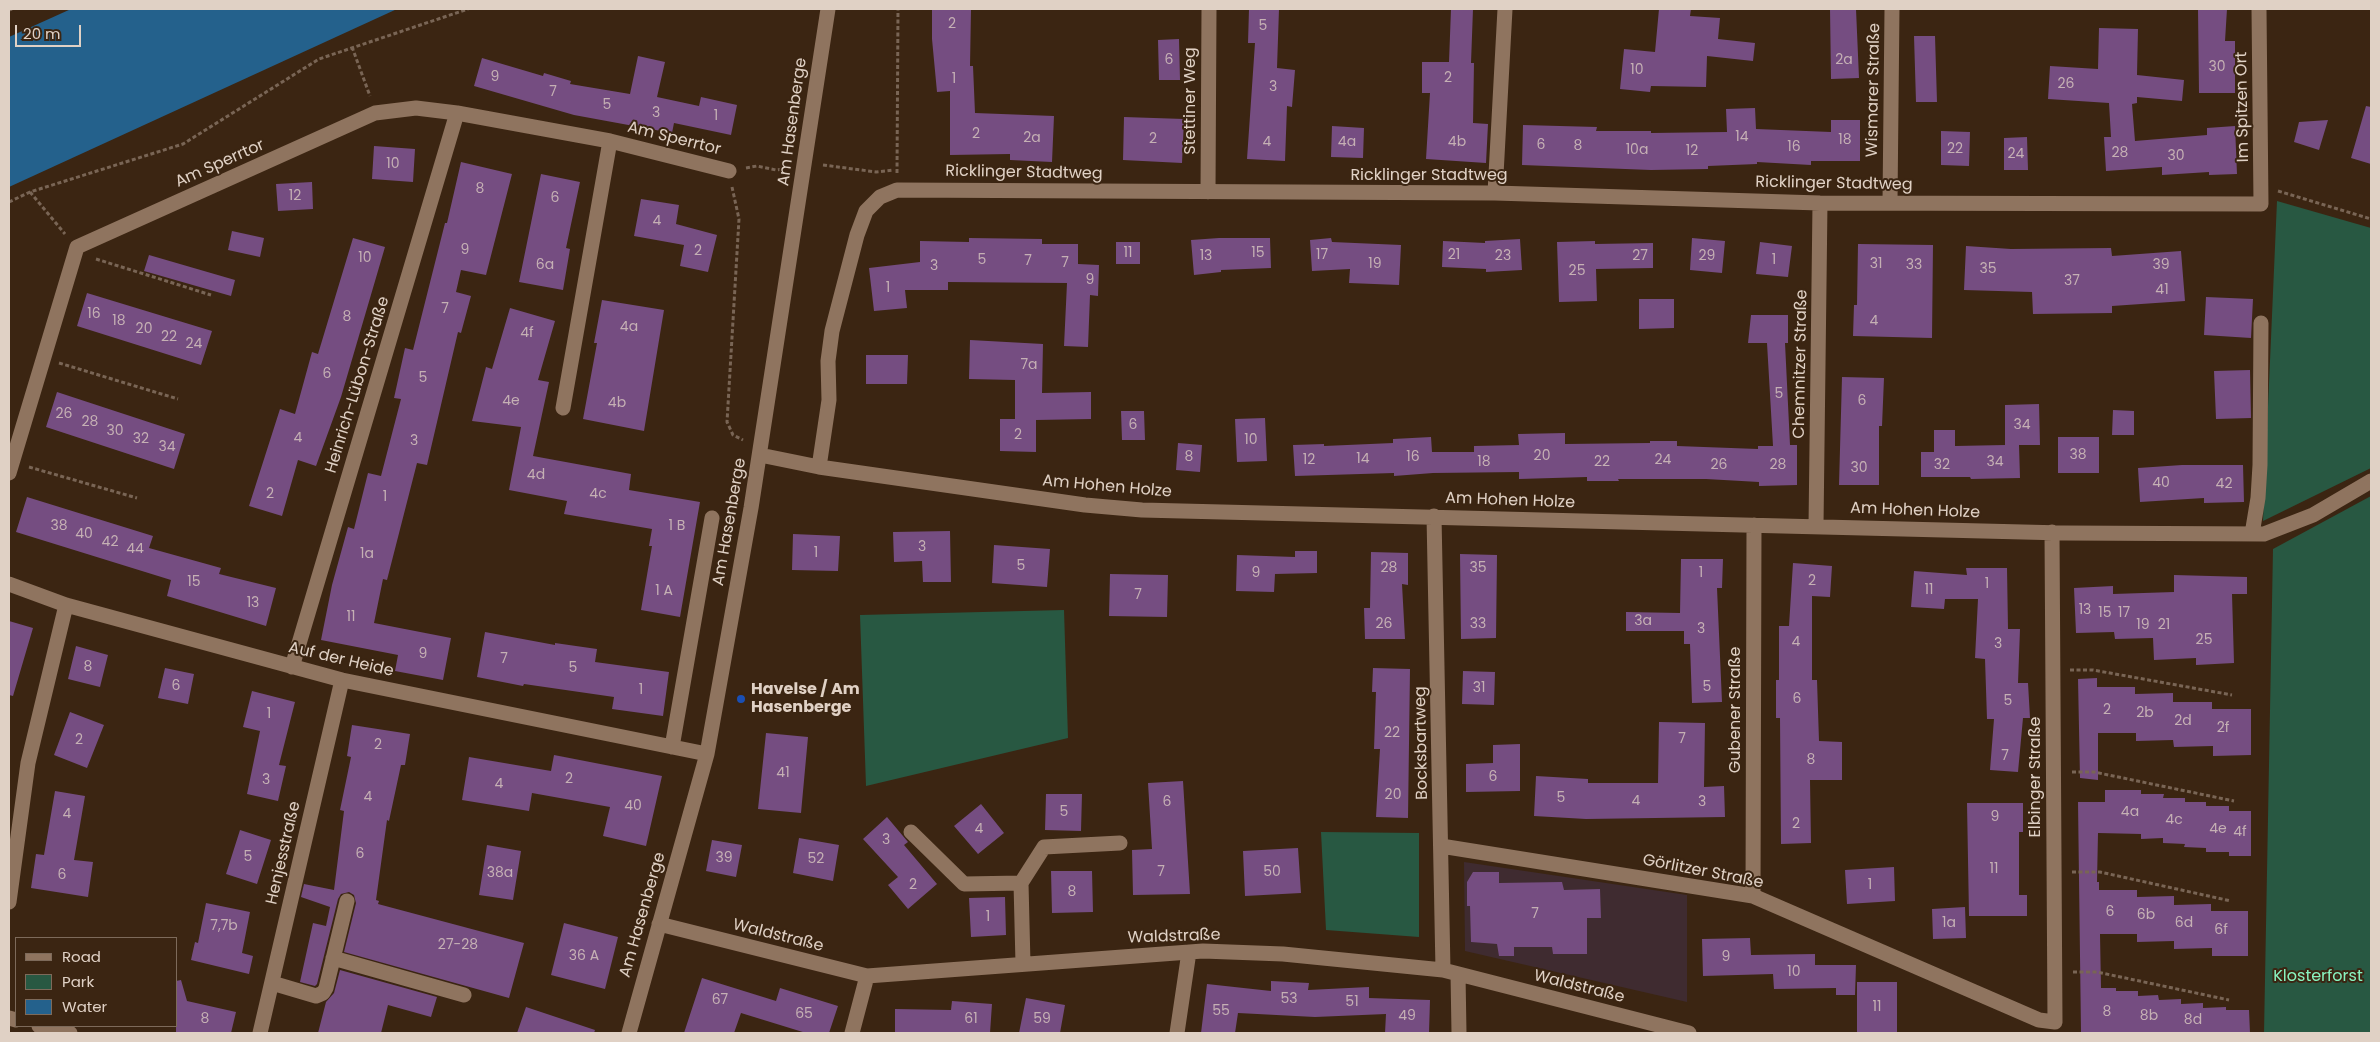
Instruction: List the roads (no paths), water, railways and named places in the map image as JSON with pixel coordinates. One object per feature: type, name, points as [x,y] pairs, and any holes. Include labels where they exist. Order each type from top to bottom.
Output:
[{"type":"street","name":"Am Hasenberge","points":[[629,1033],[707,754],[760,455],[828,9]]},
{"type":"street","name":"Stettiner Weg","points":[[1208,192],[1209,9]]},
{"type":"street","points":[[1496,194],[1505,9]]},
{"type":"street","name":"Wismarer Straße","points":[[1890,202],[1892,9]]},
{"type":"street","name":"Im Spitzen Ort","points":[[2259,9],[2261,204]]},
{"type":"street","name":"Am Sperrtor","points":[[15,469],[77,247],[375,113],[416,108],[457,112],[610,141],[729,171]]},
{"type":"street","name":"Heinrich-Lübon-Straße","points":[[292,667],[457,112]]},
{"type":"street","name":"Am Sperrtor","points":[[563,408],[610,141]]},
{"type":"street","name":"Ricklinger Stadtweg","points":[[819,467],[829,400],[828,361],[832,330],[857,234],[866,211],[880,197],[897,190],[1496,194],[1820,203],[2261,204]]},
{"type":"street","name":"Chemnitzer Straße","points":[[1816,526],[1820,203]]},
{"type":"street","points":[[2261,323],[2258,534],[2313,516],[2371,481]]},
{"type":"street","name":"Am Hohen Holze","points":[[760,455],[819,467],[1104,507],[1142,510],[2052,532],[2258,534]]},
{"type":"street","name":"Bocksbartweg","points":[[1434,516],[1443,970]]},
{"type":"street","points":[[672,747],[712,518]]},
{"type":"street","name":"Gubener Straße","points":[[1753,896],[1754,525]]},
{"type":"street","name":"Elbinger Straße","points":[[2052,532],[2055,1022]]},
{"type":"street","name":"Auf der Heide","points":[[9,584],[66,605],[342,680],[707,754]]},
{"type":"street","points":[[9,902],[28,763],[66,605]]},
{"type":"street","name":"Henjesstraße","points":[[260,1033],[342,680]]},
{"type":"street","points":[[911,832],[964,884],[1022,883]]},
{"type":"street","points":[[1023,964],[1022,883],[1044,847],[1120,842]]},
{"type":"street","name":"Görlitzer Straße","points":[[1441,846],[1753,896],[2039,1020],[2055,1022]]},
{"type":"street","points":[[272,983],[316,996],[323,993],[334,958],[346,901]]},
{"type":"street","name":"Waldstraße","points":[[659,924],[866,976],[1189,952],[1284,954],[1443,970],[1689,1033]]},
{"type":"street","points":[[1177,1033],[1189,952]]},
{"type":"street","points":[[334,958],[464,995]]},
{"type":"street","points":[[1458,974],[1459,1033]]},
{"type":"street","points":[[852,1033],[866,976]]},
{"type":"street","points":[[43,1027],[70,1033]]},
{"type":"water","points":[[71,9],[397,9],[9,187],[9,37]]},
{"type":"place","name":"Havelse / Am Hasenberge","points":[[741,699]]},
{"type":"park label","name":"Klosterforst","points":[[2318,977]]}]
